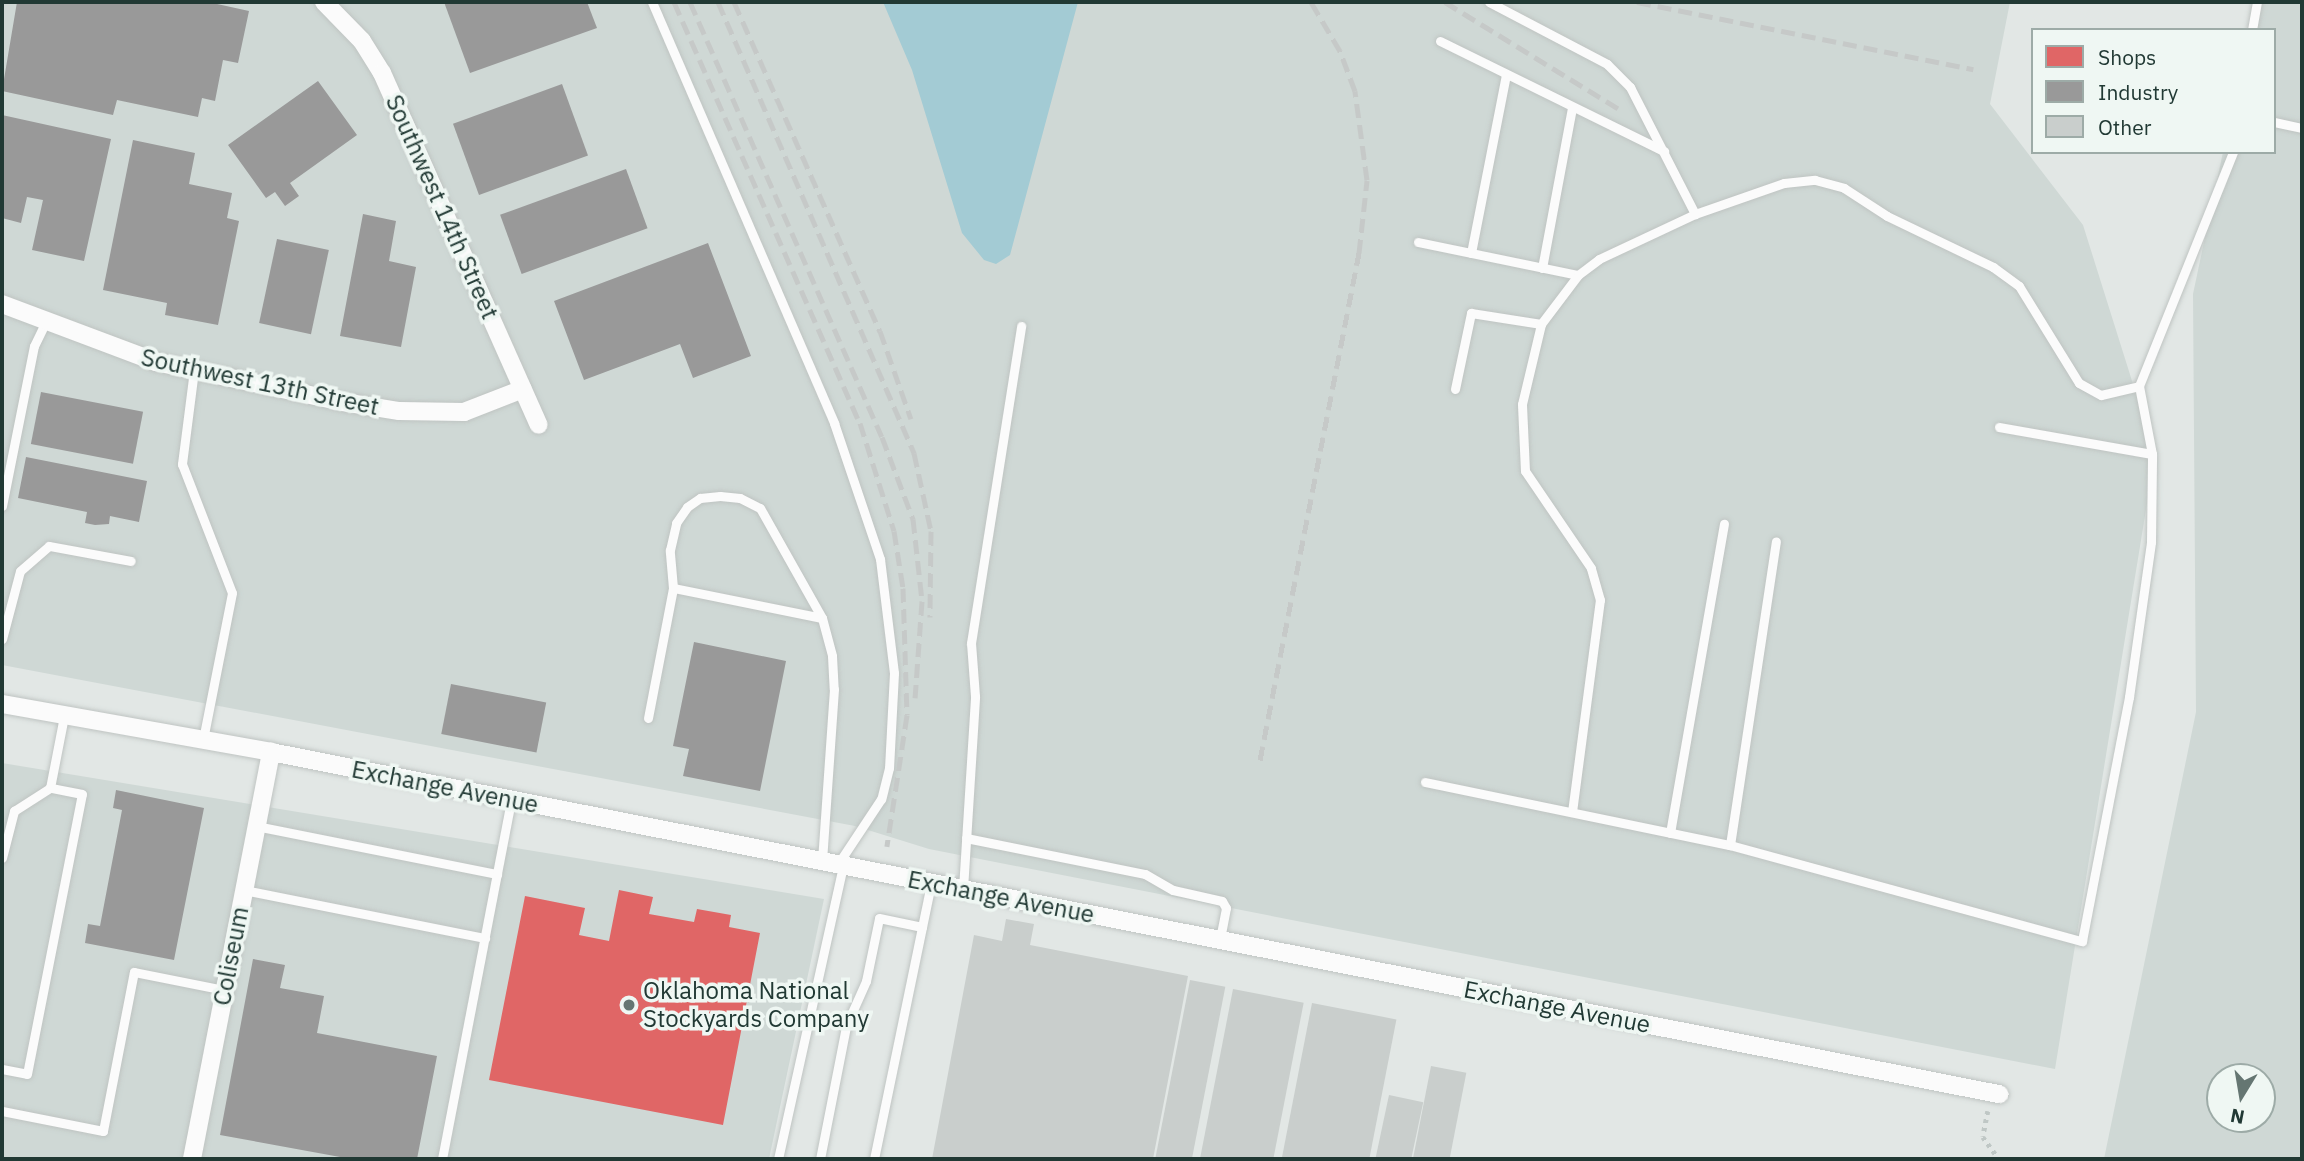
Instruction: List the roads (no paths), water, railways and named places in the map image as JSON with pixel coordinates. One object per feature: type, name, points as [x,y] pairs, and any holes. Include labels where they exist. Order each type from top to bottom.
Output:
[{"type":"street","name":"Southwest 14th Street","points":[[324,2],[362,41],[382,73],[540,425]]},
{"type":"street","name":"Southwest 13th Street","points":[[2,304],[121,352],[343,402],[430,413],[464,412],[523,388]]},
{"type":"street","name":"Exchange Avenue","points":[[2,704],[271,752],[1995,1094]]},
{"type":"street","name":"Coliseum","points":[[192,1159],[271,752]]},
{"type":"lane","points":[[652,2],[834,423],[880,559],[894,673],[889,768],[881,799],[834,864]]},
{"type":"lane","points":[[1489,2],[1606,65],[1630,87],[1695,214]]},
{"type":"lane","points":[[2252,28],[2257,2]]},
{"type":"lane","points":[[1440,40],[1665,151]]},
{"type":"lane","points":[[1471,253],[1506,74]]},
{"type":"lane","points":[[1542,268],[1572,107]]},
{"type":"lane","points":[[2276,122],[2302,128]]},
{"type":"lane","points":[[1425,782],[1730,845],[2082,941],[2129,697],[2151,542],[2152,454],[2139,386],[2232,154]]},
{"type":"lane","points":[[1573,813],[1600,600],[1591,568],[1525,471],[1522,404],[1541,324],[1578,275],[1619,249],[1695,214],[1784,183],[1815,180],[1844,188],[1887,216],[1993,267],[2019,286],[2080,383],[2101,395],[2139,386]]},
{"type":"lane","points":[[1418,242],[1578,275]]},
{"type":"lane","points":[[1455,389],[1471,313],[1541,324]]},
{"type":"lane","points":[[2,506],[34,346],[46,321]]},
{"type":"lane","points":[[962,889],[975,696],[971,643],[1021,326]]},
{"type":"lane","points":[[194,370],[182,464],[232,593],[203,740]]},
{"type":"lane","points":[[2000,427],[2152,454]]},
{"type":"lane","points":[[648,718],[673,588],[670,550],[676,523],[687,507],[700,498],[740,498],[760,508],[772,524],[822,618],[832,656],[834,690],[834,864],[778,1159]]},
{"type":"lane","points":[[1670,833],[1724,524]]},
{"type":"lane","points":[[1730,845],[1776,541]]},
{"type":"lane","points":[[2,639],[20,571],[49,546],[131,561]]},
{"type":"lane","points":[[673,588],[822,618]]},
{"type":"lane","points":[[50,788],[64,716]]},
{"type":"lane","points":[[2,858],[14,811],[50,788],[82,794],[27,1074],[2,1069]]},
{"type":"lane","points":[[442,1159],[511,800]]},
{"type":"lane","points":[[256,827],[497,874]]},
{"type":"lane","points":[[966,838],[1145,874],[1173,890],[1222,901],[1226,908],[1220,940]]},
{"type":"lane","points":[[874,1159],[931,883]]},
{"type":"lane","points":[[244,890],[485,938]]},
{"type":"lane","points":[[820,1159],[846,1026],[866,981],[879,918],[922,927]]},
{"type":"lane","points":[[2,1111],[103,1131],[134,972],[224,990]]},
{"type":"water","points":[[883,2],[1078,2],[1010,255],[996,264],[984,260],[962,233],[912,70]]},
{"type":"railway","points":[[674,2],[860,423],[894,531],[903,588],[907,715],[887,846]]},
{"type":"railway","points":[[690,2],[882,437],[913,519],[922,601],[915,698]]},
{"type":"railway","points":[[718,2],[914,453],[931,531],[930,617]]},
{"type":"railway","points":[[734,2],[880,331],[911,419]]},
{"type":"railway","points":[[1260,760],[1359,253],[1367,180],[1355,91],[1340,51],[1311,2]]},
{"type":"railway","points":[[1445,2],[1619,109]]},
{"type":"railway","points":[[1637,2],[1973,69]]},
{"type":"place","name":"Oklahoma National Stockyards Company","points":[[629,1005]]}]
